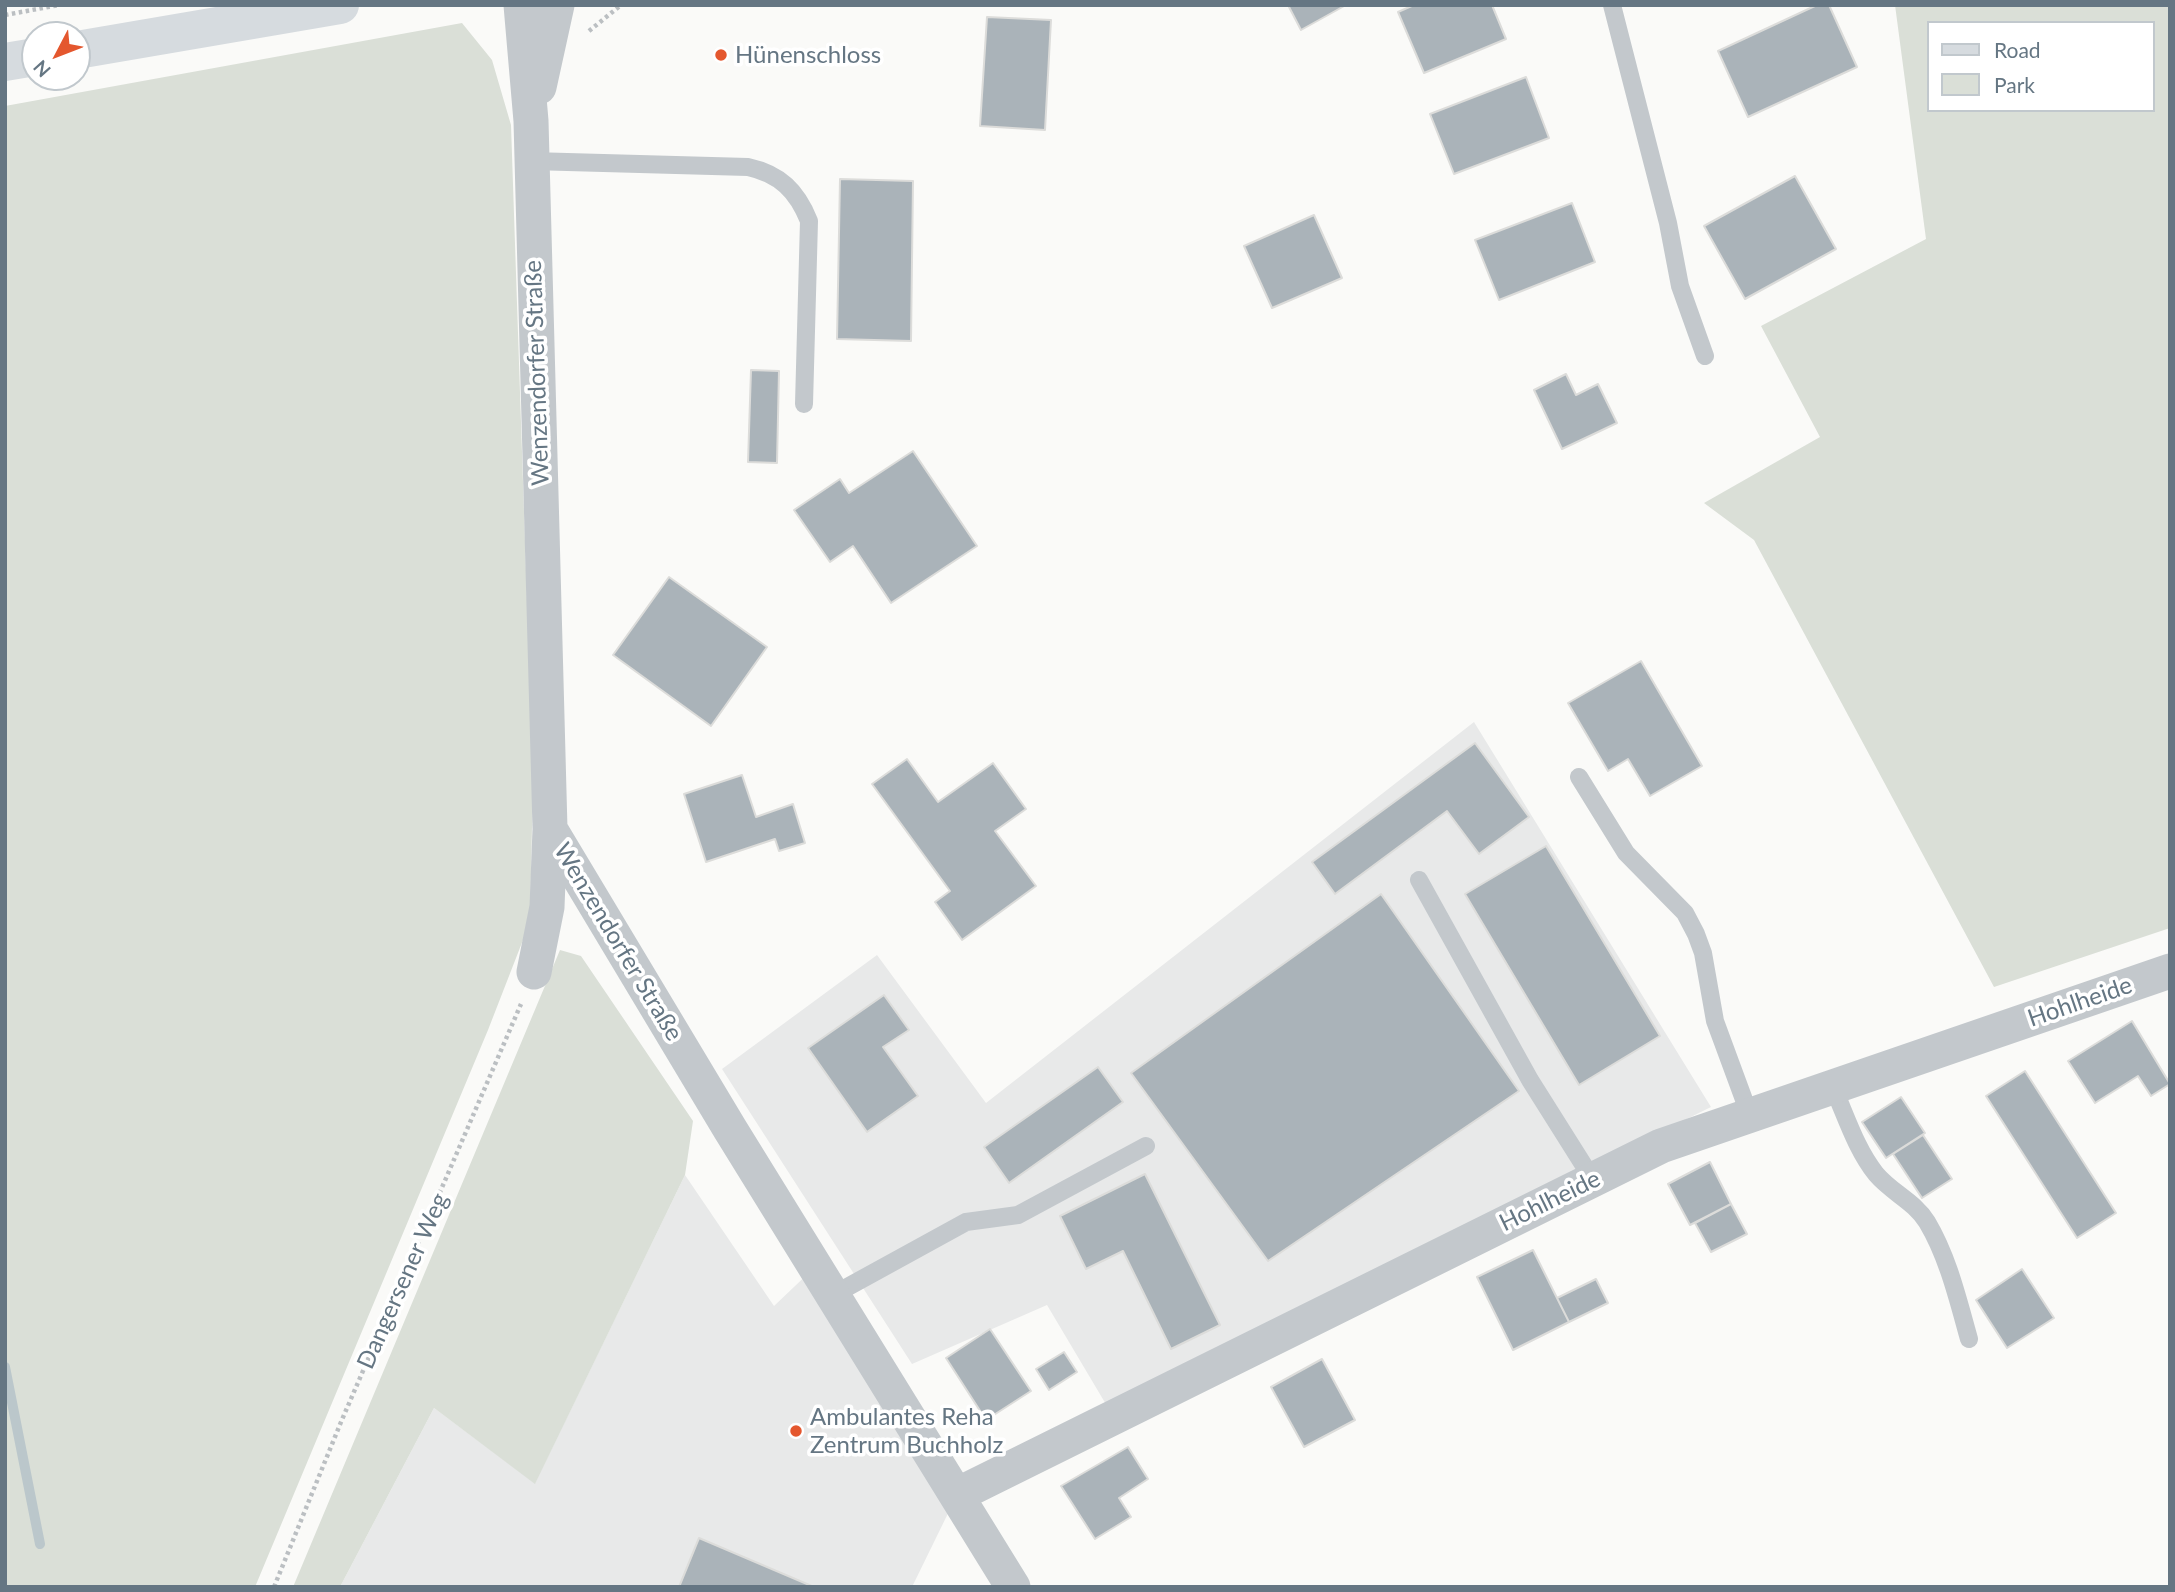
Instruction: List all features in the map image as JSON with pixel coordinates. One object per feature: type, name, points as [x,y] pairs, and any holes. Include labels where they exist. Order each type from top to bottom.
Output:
[{"type":"main road","points":[[91,48],[340,5]]},
{"type":"street","name":"Wenzendorfer Straße","points":[[521,5],[531,121],[550,828],[1013,1587]]},
{"type":"street","name":"Wenzendorfer Straße","points":[[531,121],[557,5]]},
{"type":"street","points":[[528,986],[547,907],[550,828]]},
{"type":"street","name":"Hohlheide","points":[[957,1495],[1661,1146],[2170,971]]},
{"type":"lane","points":[[1612,5],[1668,223],[1680,286],[1705,356]]},
{"type":"lane","points":[[531,161],[748,167],[775,174],[798,196],[809,221],[804,404]]},
{"type":"lane","points":[[1579,777],[1626,853],[1685,913],[1696,934],[1703,953],[1715,1021],[1750,1116]]},
{"type":"lane","points":[[1419,880],[1530,1080],[1593,1180]]},
{"type":"lane","points":[[1833,1087],[1857,1141],[1873,1169],[1912,1204],[1928,1223],[1945,1262],[1969,1339]]},
{"type":"lane","points":[[833,1295],[966,1222],[1018,1215],[1146,1146]]},
{"type":"path","points":[[5,15],[59,5]]},
{"type":"path","name":"Dangersener Weg","points":[[274,1587],[341,1422],[528,986]]},
{"type":"shaded area","points":[[1474,722],[1711,1107],[1107,1406],[1047,1305],[912,1364],[722,1069],[877,955],[986,1103]]},
{"type":"shaded area","points":[[685,1175],[774,1306],[816,1266],[957,1495],[912,1587],[340,1587],[434,1408],[535,1483]]},
{"type":"green space","points":[[1895,5],[2170,5],[2170,928],[1994,987],[1754,540],[1704,503],[1820,437],[1761,326],[1926,239]]},
{"type":"green space","points":[[462,23],[492,60],[511,125],[533,779],[530,922],[488,1030],[255,1587],[5,1587],[5,106]]},
{"type":"green space","points":[[560,950],[581,956],[693,1121],[685,1175],[535,1484],[434,1408],[340,1587],[293,1587]]},
{"type":"building","points":[[1288,5],[1346,5],[1301,30]]},
{"type":"building","points":[[1414,5],[1492,5],[1506,39],[1424,73],[1398,12]]},
{"type":"building","points":[[1817,5],[1829,5],[1857,67],[1748,117],[1718,51]]},
{"type":"building","points":[[987,17],[1051,20],[1045,130],[980,126]]},
{"type":"building","points":[[1526,77],[1549,138],[1454,174],[1430,114]]},
{"type":"building","points":[[1795,176],[1836,249],[1745,299],[1704,226]]},
{"type":"building","points":[[840,179],[913,181],[911,341],[837,339]]},
{"type":"building","points":[[1572,203],[1595,262],[1499,300],[1475,240]]},
{"type":"building","points":[[1314,215],[1342,278],[1272,308],[1244,246]]},
{"type":"building","points":[[751,370],[779,371],[777,463],[748,462]]},
{"type":"building","points":[[1566,374],[1576,395],[1598,384],[1617,423],[1562,449],[1534,390]]},
{"type":"building","points":[[913,451],[977,546],[891,603],[853,546],[830,562],[794,510],[840,479],[849,493]]},
{"type":"building","points":[[669,577],[767,647],[711,726],[613,655]]},
{"type":"building","points":[[1641,661],[1702,766],[1650,796],[1628,759],[1608,771],[1568,703]]},
{"type":"building","points":[[1475,743],[1529,817],[1479,854],[1447,811],[1335,894],[1312,862]]},
{"type":"building","points":[[907,759],[938,802],[993,763],[1026,809],[995,831],[1036,886],[962,940],[935,902],[950,891],[872,784]]},
{"type":"building","points":[[742,775],[756,817],[793,804],[805,843],[779,851],[775,839],[706,862],[684,794]]},
{"type":"building","points":[[1546,846],[1660,1036],[1579,1085],[1465,894]]},
{"type":"building","points":[[1381,894],[1519,1091],[1268,1261],[1131,1073]]},
{"type":"building","points":[[884,995],[909,1030],[883,1047],[918,1096],[867,1132],[808,1048]]},
{"type":"building","points":[[2132,1021],[2170,1084],[2151,1096],[2138,1076],[2095,1103],[2068,1061]]},
{"type":"building","points":[[1098,1067],[1123,1102],[1009,1183],[984,1147]]},
{"type":"building","points":[[2025,1071],[2116,1213],[2077,1238],[1986,1096]]},
{"type":"building","points":[[1901,1097],[1925,1133],[1886,1158],[1862,1122]]},
{"type":"building","points":[[1923,1135],[1952,1179],[1922,1198],[1893,1154]]},
{"type":"building","points":[[1710,1162],[1731,1204],[1690,1225],[1668,1184]]},
{"type":"building","points":[[1145,1174],[1220,1325],[1171,1349],[1123,1251],[1086,1269],[1060,1216]]},
{"type":"building","points":[[1731,1204],[1747,1234],[1711,1252],[1695,1223]]},
{"type":"building","points":[[1533,1250],[1569,1322],[1513,1350],[1477,1277]]},
{"type":"building","points":[[2022,1269],[2054,1318],[2007,1348],[1976,1300]]},
{"type":"building","points":[[1596,1279],[1608,1303],[1569,1322],[1557,1298]]},
{"type":"building","points":[[990,1329],[1031,1391],[986,1420],[946,1358]]},
{"type":"building","points":[[1064,1352],[1077,1372],[1049,1390],[1036,1369]]},
{"type":"building","points":[[1322,1359],[1355,1420],[1304,1447],[1271,1387]]},
{"type":"building","points":[[1128,1447],[1148,1479],[1119,1498],[1131,1517],[1095,1539],[1061,1486]]},
{"type":"building","points":[[699,1538],[814,1587],[679,1587]]},
{"type":"waterway","points":[[5,1367],[40,1544]]},
{"type":"place","name":"Hünenschloss","points":[[721,55]]},
{"type":"place","name":"Ambulantes Reha Zentrum Buchholz","points":[[796,1431]]}]
